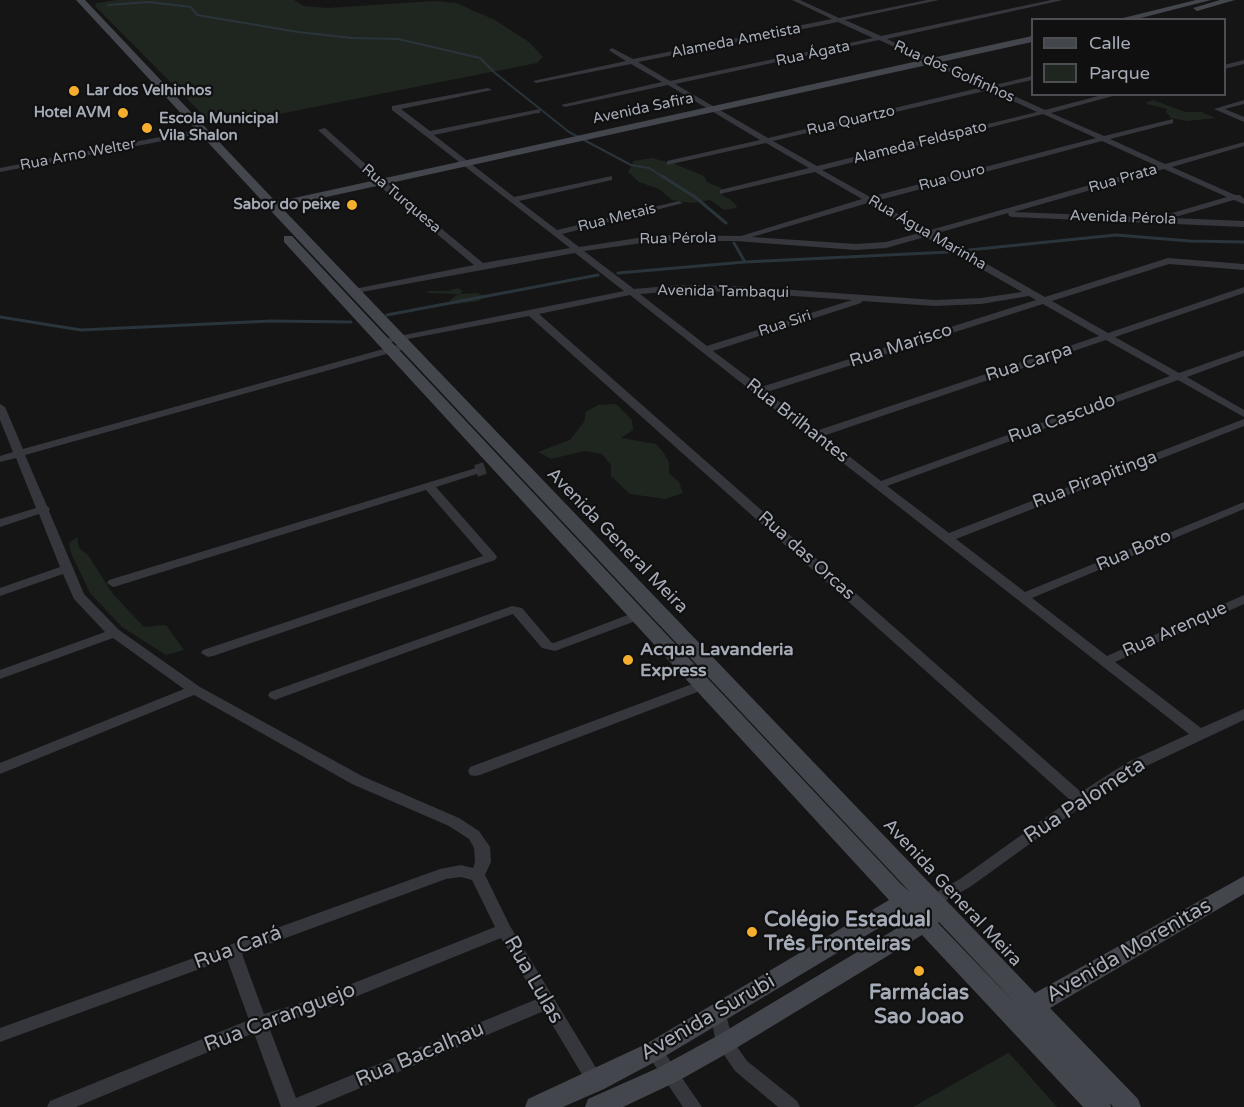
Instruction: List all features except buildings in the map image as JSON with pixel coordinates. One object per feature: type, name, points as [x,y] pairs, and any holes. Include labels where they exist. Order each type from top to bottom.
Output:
[{"type":"main road","name":"Avenida General Meira","points":[[68,0],[197,131]]},
{"type":"main road","name":"Avenida General Meira","points":[[80,0],[269,210],[394,344],[934,901],[1098,1107]]},
{"type":"main road","points":[[1128,18],[1207,0]]},
{"type":"main road","points":[[1152,18],[1231,0]]},
{"type":"main road","name":"Avenida Safira","points":[[935,63],[1031,39]]},
{"type":"main road","name":"Avenida Safira","points":[[269,210],[935,63],[1031,44]]},
{"type":"main road","name":"Avenida General Meira","points":[[269,210],[354,292],[486,468],[637,616],[924,923],[1129,1107]]},
{"type":"main road","name":"Avenida Morenitas","points":[[1023,1012],[1244,885]]},
{"type":"main road","points":[[904,902],[916,898],[934,901],[932,915],[924,923]]},
{"type":"main road","name":"Avenida Surubi","points":[[537,1107],[595,1082],[654,1051],[904,902]]},
{"type":"main road","name":"Avenida Surubi","points":[[597,1107],[669,1074],[725,1043],[924,923]]},
{"type":"street","name":"Rua dos Golfinhos","points":[[795,0],[1244,202]]},
{"type":"street","name":"Alameda Ametista","points":[[536,81],[936,0]]},
{"type":"street","points":[[1017,0],[1035,6]]},
{"type":"street","name":"Rua Ágata","points":[[565,105],[881,40],[1060,0]]},
{"type":"street","name":"Rua Água Marinha","points":[[612,50],[927,234],[1244,414]]},
{"type":"street","points":[[1226,66],[1244,62]]},
{"type":"street","name":"Rua Quartzo","points":[[670,163],[1031,78]]},
{"type":"street","name":"Rua Brilhantes","points":[[488,90],[395,108],[1200,735]]},
{"type":"street","name":"Alameda Feldspato","points":[[723,192],[1109,96]]},
{"type":"street","points":[[1244,102],[1218,109],[1244,120]]},
{"type":"street","points":[[428,134],[537,111]]},
{"type":"street","name":"Rua Ouro","points":[[735,238],[869,200],[1170,121]]},
{"type":"street","name":"Rua Turquesa","points":[[322,130],[482,266]]},
{"type":"street","name":"Rua Arno Welter","points":[[0,170],[197,131]]},
{"type":"street","name":"Rua Prata","points":[[1002,213],[1244,144]]},
{"type":"street","points":[[513,200],[609,178]]},
{"type":"street","points":[[1158,220],[1244,194]]},
{"type":"street","name":"Rua Metais","points":[[555,233],[679,203]]},
{"type":"street","name":"Avenida Pérola","points":[[1002,213],[1244,224]]},
{"type":"street","name":"Rua Pérola","points":[[354,292],[482,266],[657,238],[735,238],[856,247],[886,245],[1002,213]]},
{"type":"street","points":[[1043,300],[1168,261],[1244,267]]},
{"type":"street","name":"Avenida Tambaqui","points":[[0,459],[394,344],[531,312],[633,292],[679,288],[736,289],[935,303],[981,301],[1031,293]]},
{"type":"street","name":"Rua Carpa","points":[[814,435],[1244,290]]},
{"type":"street","name":"Rua Siri","points":[[705,350],[865,298]]},
{"type":"street","name":"Rua Marisco","points":[[760,391],[1043,300]]},
{"type":"street","name":"Rua das Orcas","points":[[531,312],[1080,800]]},
{"type":"street","name":"Rua Cascudo","points":[[879,485],[1244,353]]},
{"type":"street","points":[[0,407],[78,596],[114,633],[195,690],[357,780],[454,822],[474,834],[482,847],[483,862],[477,875]]},
{"type":"street","name":"Rua Pirapitinga","points":[[947,538],[1244,422]]},
{"type":"street","points":[[113,583],[486,468]]},
{"type":"street","points":[[208,653],[491,557],[428,485]]},
{"type":"street","name":"Rua Boto","points":[[1024,597],[1244,505]]},
{"type":"street","points":[[0,523],[44,509]]},
{"type":"street","points":[[0,592],[66,569]]},
{"type":"street","name":"Rua Arenque","points":[[1106,661],[1244,599]]},
{"type":"street","points":[[275,695],[512,610],[518,611],[547,645],[555,647],[637,616]]},
{"type":"street","points":[[0,675],[114,633]]},
{"type":"street","points":[[475,771],[703,685]]},
{"type":"street","points":[[0,770],[195,690]]},
{"type":"street","name":"Rua Palometa","points":[[934,901],[964,883],[1080,800],[1133,766],[1244,714]]},
{"type":"street","name":"Rua Cará","points":[[0,1035],[445,873],[461,871],[477,875]]},
{"type":"street","name":"Rua Lulas","points":[[477,875],[504,930],[595,1082]]},
{"type":"street","name":"Rua Caranguejo","points":[[57,1107],[260,1023],[314,1006],[504,930]]},
{"type":"street","points":[[232,950],[290,1107]]},
{"type":"street","name":"Rua Bacalhau","points":[[295,1107],[546,1002]]},
{"type":"street","points":[[718,1012],[725,1043],[741,1066],[791,1107]]},
{"type":"street","points":[[654,1051],[693,1107]]},
{"type":"green space","points":[[117,0],[294,0],[304,6],[328,8],[434,1],[456,3],[495,20],[529,42],[543,57],[537,63],[223,125],[212,124],[95,6],[96,3]]},
{"type":"green space","points":[[1153,100],[1185,112],[1201,112],[1216,118],[1187,121],[1171,118],[1166,112],[1167,109],[1147,104]]},
{"type":"green space","points":[[652,158],[675,164],[704,176],[707,182],[721,188],[722,191],[719,193],[731,200],[737,206],[736,208],[724,210],[710,200],[691,203],[672,200],[659,189],[639,182],[628,172],[634,161]]},
{"type":"green space","points":[[458,288],[463,291],[460,294],[477,293],[484,296],[479,301],[456,304],[450,303],[450,300],[458,294],[427,293],[428,291],[448,291]]},
{"type":"green space","points":[[616,404],[632,420],[633,430],[621,438],[656,444],[664,453],[669,463],[669,473],[679,482],[683,493],[665,499],[630,494],[611,476],[611,465],[602,454],[585,451],[551,459],[538,452],[570,440],[584,422],[586,412],[598,405]]},
{"type":"green space","points":[[77,537],[79,548],[88,555],[113,594],[144,627],[166,625],[184,650],[166,655],[122,627],[90,593],[71,553],[69,543]]},
{"type":"green space","points":[[1008,1053],[1057,1107],[913,1107]]},
{"type":"waterway","points":[[108,5],[148,2],[191,7],[197,15],[298,32],[352,38],[398,39],[480,58],[495,73],[569,132],[631,165],[649,168],[665,178]]},
{"type":"waterway","points":[[662,176],[695,197],[726,223]]},
{"type":"waterway","points":[[969,250],[1116,235],[1190,241],[1244,242]]},
{"type":"waterway","points":[[734,243],[745,262]]},
{"type":"waterway","points":[[745,262],[949,252]]},
{"type":"waterway","points":[[618,273],[745,262]]},
{"type":"waterway","points":[[387,315],[598,275]]},
{"type":"waterway","points":[[0,317],[81,330],[271,321],[351,322]]},
{"type":"tunnel","points":[[476,471],[485,468]]},
{"type":"place","name":"Lar dos Velhinhos","points":[[74,91]]},
{"type":"place","name":"Hotel AVM","points":[[123,113]]},
{"type":"place","name":"Escola Municipal Vila Shalon","points":[[147,128]]},
{"type":"place","name":"Sabor do peixe","points":[[352,205]]},
{"type":"place","name":"Acqua Lavanderia Express","points":[[628,660]]},
{"type":"place","name":"Colégio Estadual Três Fronteiras","points":[[752,932]]},
{"type":"place","name":"Farmácias Sao Joao","points":[[919,971]]}]
